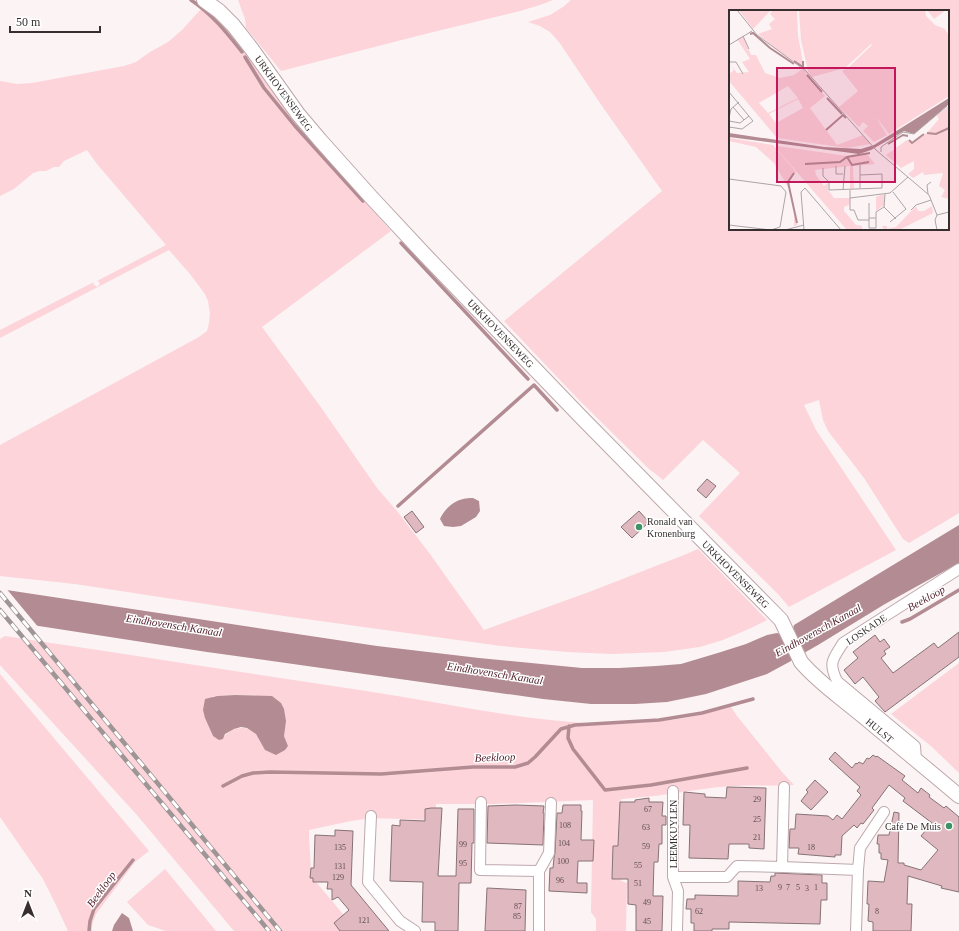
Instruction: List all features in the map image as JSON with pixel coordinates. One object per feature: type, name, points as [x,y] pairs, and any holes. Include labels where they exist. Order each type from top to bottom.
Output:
[{"type":"street","name":"URKHOVENSEWEG","points":[[204,0],[233,25],[298,114],[376,202],[582,418],[781,620],[802,662]]},
{"type":"street","name":"LOSKADE","points":[[916,760],[915,746],[837,681],[832,671],[833,660],[844,643],[959,569]]},
{"type":"street","name":"HULST","points":[[802,662],[828,688],[959,796]]},
{"type":"street","points":[[782,867],[784,787]]},
{"type":"street","name":"LEEMKUYLEN","points":[[673,791],[673,877],[678,891],[677,931]]},
{"type":"street","points":[[481,802],[480,870],[538,871]]},
{"type":"street","points":[[539,931],[538,871],[549,853],[551,803]]},
{"type":"street","points":[[856,931],[860,848],[884,812]]},
{"type":"street","points":[[371,816],[368,882],[400,921],[416,931]]},
{"type":"street","name":"LEEMKUYLEN","points":[[673,877],[727,877],[737,866],[858,870]]},
{"type":"shaded area","points":[[238,0],[553,0],[520,11],[281,71],[246,28],[245,19]]},
{"type":"shaded area","points":[[571,0],[959,0],[959,513],[909,543],[903,539],[864,478],[828,431],[823,420],[819,400],[804,405],[816,430],[896,550],[789,607],[778,594],[699,516],[740,473],[703,440],[663,480],[648,468],[578,399],[504,321],[662,191],[559,42],[550,32],[540,26],[528,22],[550,15]]},
{"type":"shaded area","points":[[202,8],[217,18],[227,28],[248,54],[270,88],[303,132],[391,231],[262,327],[320,406],[377,488],[430,554],[484,630],[589,592],[698,549],[767,620],[723,640],[700,647],[664,652],[612,654],[567,652],[501,646],[284,616],[75,584],[0,576],[0,445],[199,337],[207,331],[210,313],[205,294],[169,250],[0,338],[0,330],[94,282],[93,284],[97,287],[100,284],[97,281],[166,245],[97,164],[87,150],[64,161],[59,167],[33,173],[14,189],[0,196],[0,81],[17,84],[32,83],[124,66],[136,62],[168,42],[182,30]]},
{"type":"shaded area","points":[[5,636],[366,691],[518,716],[556,720],[594,723],[632,723],[686,718],[731,707],[794,785],[719,787],[621,799],[621,881],[627,883],[626,931],[596,931],[596,919],[591,912],[593,800],[493,804],[436,804],[435,819],[433,820],[371,818],[309,830],[311,873],[317,883],[357,931],[234,931],[136,814],[0,665],[0,639]],"holes":[[[255,695],[284,732],[288,746],[260,740],[252,731],[243,728],[238,728],[229,732],[223,739],[213,736],[205,718],[213,696]]]},
{"type":"shaded area","points":[[959,663],[959,773],[932,747],[891,714]]},
{"type":"shaded area","points":[[0,674],[149,851],[135,862],[96,914],[92,925],[92,931],[68,931],[43,879],[0,817]]},
{"type":"shaded area","points":[[165,869],[216,931],[166,931],[148,925],[127,902]]},
{"type":"water","points":[[465,498],[473,498],[479,501],[480,511],[476,517],[461,526],[444,526],[440,519],[449,506]]},
{"type":"water","name":"Eindhovensch Kanaal","points":[[959,525],[959,563],[885,604],[804,653],[793,656],[791,661],[767,674],[706,694],[667,702],[591,704],[543,699],[207,652],[0,620],[0,589],[377,646],[479,658],[582,668],[619,668],[681,664],[746,644],[767,635],[777,633],[783,635],[792,632],[794,625]]},
{"type":"water","points":[[217,696],[272,696],[281,703],[284,709],[286,721],[284,736],[288,746],[285,750],[276,755],[265,750],[256,734],[247,728],[241,727],[234,729],[225,734],[223,739],[219,740],[213,736],[203,710],[205,699]]},
{"type":"water","points":[[122,913],[129,918],[133,931],[112,931]]},
{"type":"pier","points":[[0,587],[5,587],[39,628],[0,622]]},
{"type":"building","points":[[707,479],[716,486],[706,498],[697,490]]},
{"type":"building","points":[[412,511],[424,527],[416,533],[404,517]]},
{"type":"building","points":[[639,511],[649,522],[632,538],[621,527]]},
{"type":"building","points":[[959,632],[959,657],[885,712],[875,701],[879,697],[863,677],[855,684],[844,670],[858,658],[853,652],[875,635],[880,642],[884,639],[890,647],[884,651],[886,654],[881,658],[893,673],[934,643],[938,648]]},
{"type":"building","points":[[835,752],[852,768],[856,763],[857,764],[859,762],[863,764],[867,758],[869,759],[873,755],[876,757],[877,756],[905,776],[902,780],[918,793],[921,788],[930,795],[929,797],[944,808],[946,806],[959,817],[959,892],[941,888],[942,886],[908,876],[907,904],[912,904],[911,931],[873,931],[873,922],[868,921],[868,881],[884,882],[888,860],[881,859],[879,844],[877,844],[878,835],[889,835],[894,812],[899,813],[898,863],[904,863],[904,865],[921,870],[938,850],[921,836],[932,823],[903,801],[905,798],[889,785],[872,808],[874,810],[863,824],[861,823],[857,828],[854,825],[842,836],[841,855],[835,855],[835,857],[798,854],[799,848],[789,848],[790,829],[795,829],[796,814],[828,816],[833,820],[837,815],[842,819],[861,795],[857,791],[860,787],[829,759]]},
{"type":"building","points":[[815,780],[828,792],[811,810],[801,801],[808,792],[806,790]]},
{"type":"building","points":[[727,787],[766,788],[764,849],[749,848],[749,844],[729,844],[728,859],[689,858],[690,825],[683,825],[684,792],[705,794],[705,797],[726,798]]},
{"type":"building","points":[[649,798],[649,802],[663,802],[662,816],[666,816],[666,825],[662,825],[662,844],[659,844],[658,862],[654,862],[653,896],[663,896],[662,931],[636,931],[636,905],[628,904],[628,879],[612,879],[613,846],[618,846],[620,802],[635,802],[635,800]]},
{"type":"building","points":[[563,805],[581,805],[581,840],[594,840],[593,861],[578,861],[577,883],[587,883],[587,893],[549,891],[550,868],[553,868],[555,853],[557,813],[562,813]]},
{"type":"building","points":[[488,806],[544,806],[543,845],[487,843]]},
{"type":"building","points":[[442,808],[438,876],[456,876],[458,809],[474,809],[474,843],[472,843],[471,883],[459,883],[458,931],[435,931],[435,922],[422,922],[423,882],[390,881],[392,825],[400,826],[400,820],[425,821],[425,809]]},
{"type":"building","points":[[335,830],[353,831],[351,885],[389,931],[340,931],[334,923],[349,910],[338,897],[332,900],[332,889],[327,889],[328,882],[313,882],[313,878],[310,878],[311,868],[314,868],[315,835],[335,836]]},
{"type":"building","points":[[775,873],[822,875],[822,883],[827,883],[827,900],[821,900],[820,924],[729,922],[729,929],[694,931],[694,923],[691,923],[691,909],[686,909],[687,899],[695,899],[695,895],[738,896],[738,881],[770,882],[771,876],[775,876]]},
{"type":"building","points":[[487,888],[526,890],[525,931],[485,931]]},
{"type":"waterway","points":[[191,0],[199,5],[225,31],[242,52]]},
{"type":"waterway","points":[[245,57],[264,88],[295,126],[363,201]]},
{"type":"waterway","points":[[401,243],[528,379]]},
{"type":"waterway","points":[[398,506],[534,385],[557,410]]},
{"type":"waterway","name":"Beekloop","points":[[902,622],[910,619],[959,590]]},
{"type":"waterway","name":"Beekloop","points":[[223,786],[242,776],[253,773],[381,774],[473,767],[515,767],[528,763],[561,729],[575,725],[659,720],[702,713],[753,699]]},
{"type":"waterway","points":[[569,726],[568,738],[573,749],[605,790],[651,785],[747,768]]},
{"type":"waterway","name":"Beekloop","points":[[89,931],[90,921],[94,909],[133,860]]},
{"type":"railway","points":[[0,593],[280,931]]},
{"type":"railway","points":[[0,610],[269,931]]},
{"type":"place","name":"Ronald van Kronenburg","points":[[639,527]]},
{"type":"place","name":"Café De Muis","points":[[949,826]]}]
